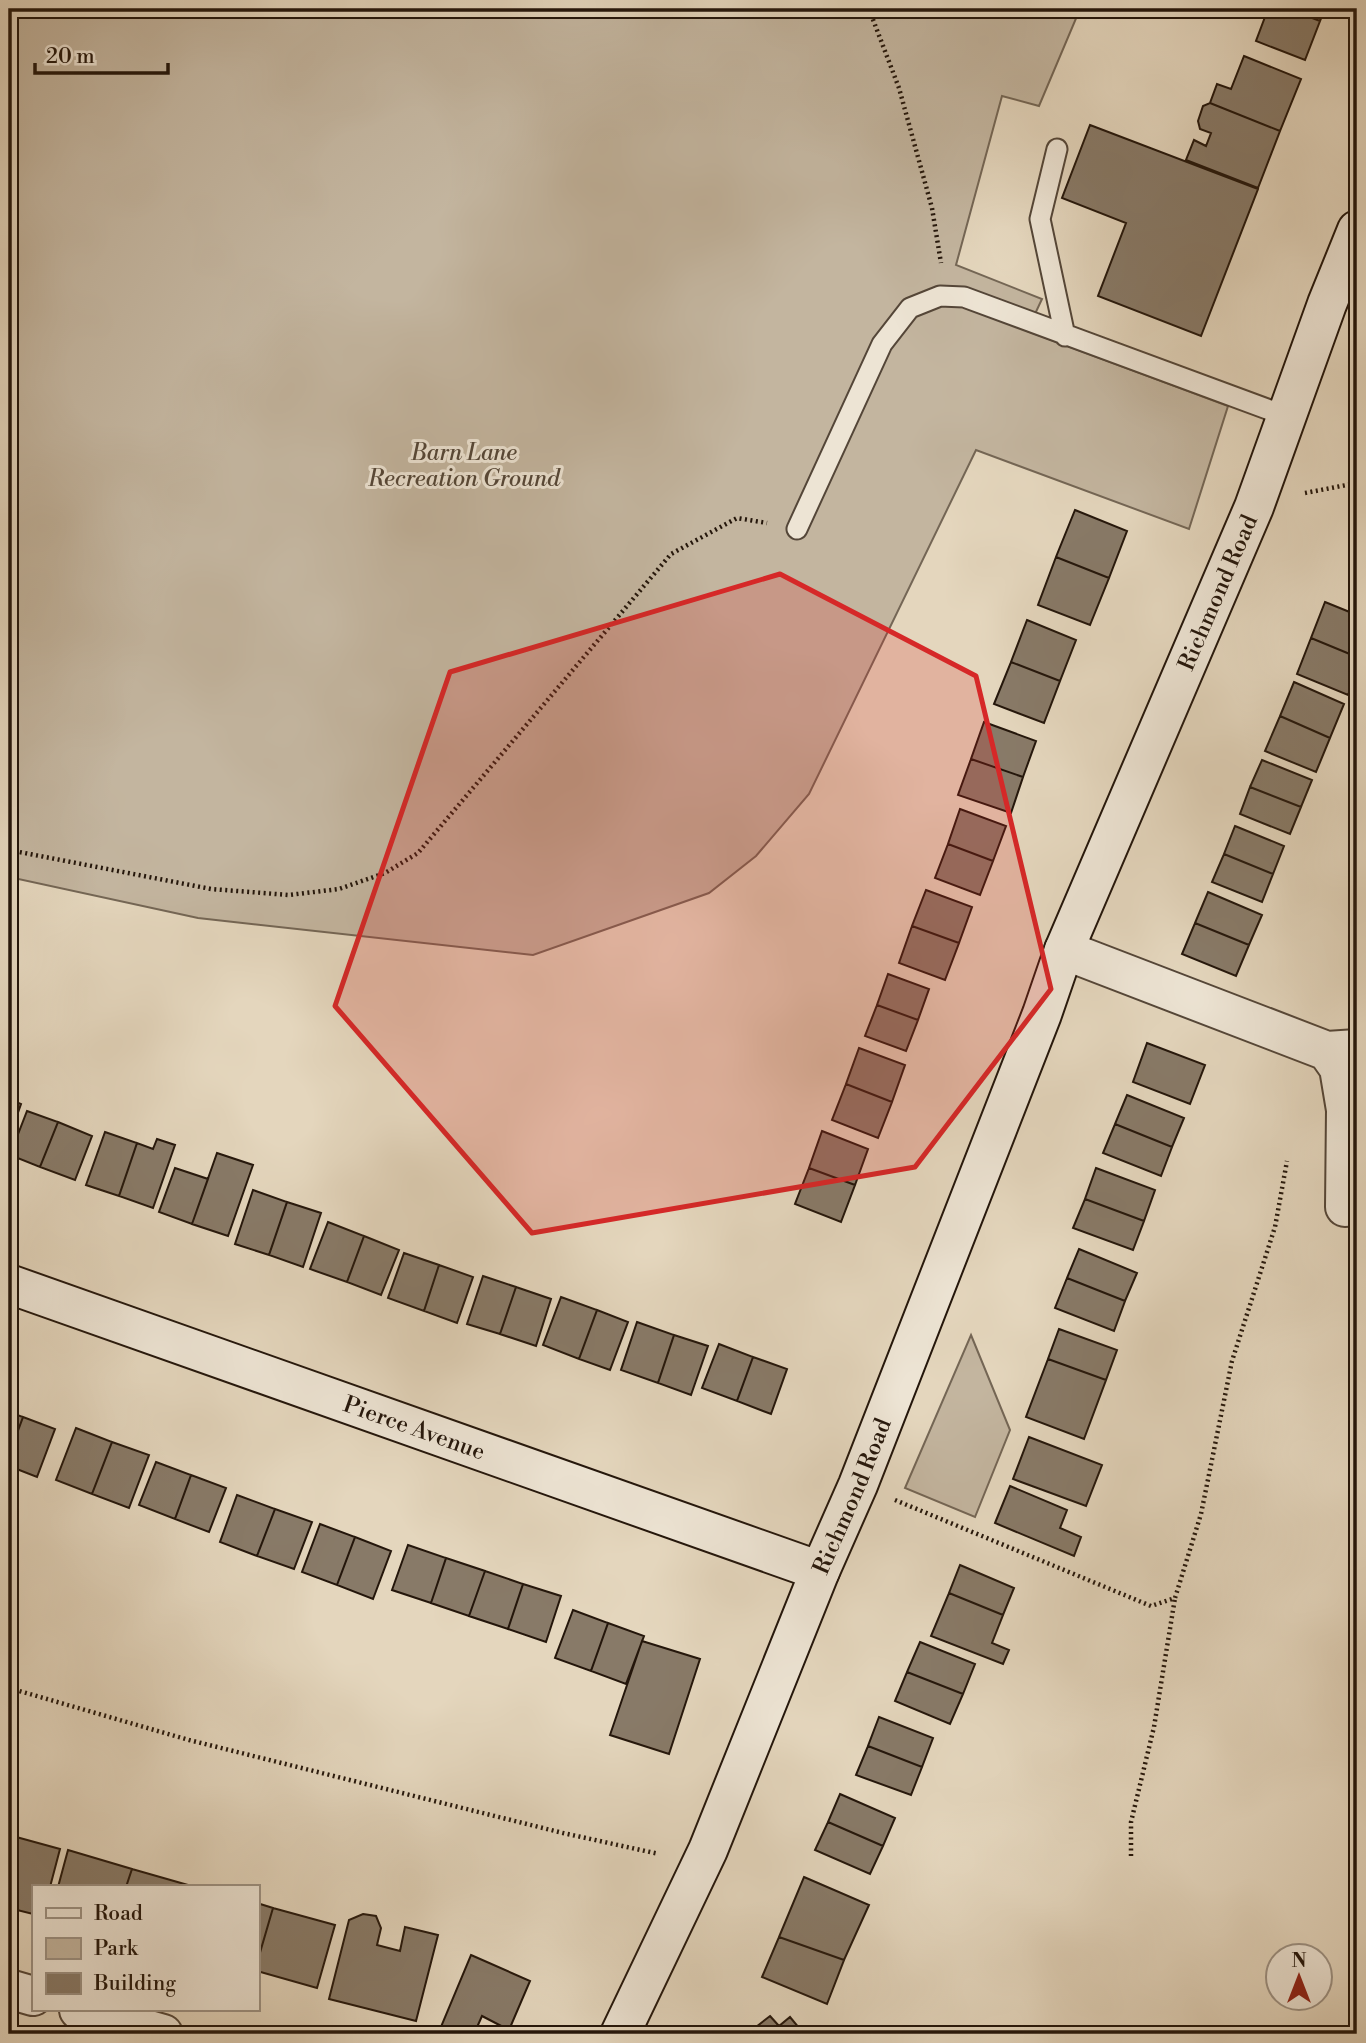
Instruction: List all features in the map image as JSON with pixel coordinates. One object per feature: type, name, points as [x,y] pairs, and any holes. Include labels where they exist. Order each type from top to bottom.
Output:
[{"type":"street","name":"Richmond Road","points":[[620,2034],[701,1863],[820,1570],[858,1486],[1042,1014],[1064,950],[1254,507],[1327,304],[1357,230]]},
{"type":"street","points":[[1064,950],[1342,1050],[1339,1068],[1346,1110],[1345,1208]]},
{"type":"street","name":"Pierce Avenue","points":[[9,1284],[820,1570]]},
{"type":"street","points":[[9,1989],[32,1996]]},
{"type":"street","points":[[82,2011],[163,2034]]},
{"type":"lane","points":[[1057,149],[1040,219],[1065,336]]},
{"type":"lane","points":[[797,529],[882,344],[910,308],[940,296],[964,297],[1286,416]]},
{"type":"path","points":[[869,9],[899,88],[932,208],[941,254],[940,296]]},
{"type":"path","points":[[9,850],[211,889],[289,895],[339,890],[385,873],[418,852],[671,555],[737,517],[797,529]]},
{"type":"path","points":[[1131,1856],[1131,1822],[1154,1727],[1175,1598],[1201,1514],[1232,1361],[1275,1227],[1287,1161]]},
{"type":"path","points":[[858,1486],[1151,1606],[1175,1598]]},
{"type":"path","points":[[9,1688],[190,1740],[563,1833],[701,1863]]},
{"type":"highlighted area","points":[[780,574],[976,676],[1051,989],[915,1167],[532,1233],[335,1006],[450,672]]},
{"type":"green space","name":"Barn Lane Recreation Ground","points":[[9,9],[1080,9],[1039,106],[1002,96],[956,265],[1042,299],[1027,331],[1228,406],[1189,529],[976,450],[809,794],[756,856],[709,893],[533,955],[198,918],[9,877]]},
{"type":"green space","points":[[971,1335],[1010,1430],[975,1517],[905,1488]]},
{"type":"building","points":[[1268,9],[1289,9],[1320,21],[1305,60],[1256,41]]},
{"type":"building","points":[[1289,9],[1325,9],[1320,21]]},
{"type":"building","points":[[1244,56],[1301,79],[1280,131],[1210,103],[1217,84],[1231,89]]},
{"type":"building","points":[[1210,103],[1280,131],[1258,188],[1186,160],[1194,140],[1206,146],[1211,133],[1200,129],[1198,121],[1203,106]]},
{"type":"building","points":[[1090,125],[1258,189],[1201,336],[1098,296],[1126,223],[1062,198]]},
{"type":"building","points":[[1075,510],[1127,531],[1109,578],[1056,557]]},
{"type":"building","points":[[1056,557],[1109,578],[1090,625],[1038,605]]},
{"type":"building","points":[[1325,602],[1357,615],[1357,657],[1311,638]]},
{"type":"building","points":[[1027,620],[1076,640],[1060,681],[1011,662]]},
{"type":"building","points":[[1311,638],[1357,657],[1357,672],[1348,695],[1297,674]]},
{"type":"building","points":[[1011,662],[1060,681],[1044,723],[994,704]]},
{"type":"building","points":[[1294,682],[1344,704],[1330,738],[1280,716]]},
{"type":"building","points":[[1280,716],[1330,738],[1316,772],[1265,751]]},
{"type":"building","points":[[984,722],[1036,741],[1023,777],[971,759]]},
{"type":"building","points":[[971,759],[1023,777],[1011,813],[958,795]]},
{"type":"building","points":[[1262,760],[1312,780],[1301,807],[1250,787]]},
{"type":"building","points":[[1250,787],[1301,807],[1290,834],[1240,814]]},
{"type":"building","points":[[960,809],[1006,826],[993,861],[948,844]]},
{"type":"building","points":[[1235,826],[1284,846],[1273,874],[1224,854]]},
{"type":"building","points":[[948,844],[993,861],[980,895],[935,878]]},
{"type":"building","points":[[1224,854],[1273,874],[1262,902],[1212,882]]},
{"type":"building","points":[[926,890],[972,907],[959,943],[912,926]]},
{"type":"building","points":[[1208,892],[1262,915],[1249,945],[1195,923]]},
{"type":"building","points":[[1195,923],[1249,945],[1236,976],[1182,954]]},
{"type":"building","points":[[912,926],[959,943],[945,980],[899,963]]},
{"type":"building","points":[[888,974],[929,989],[918,1020],[877,1005]]},
{"type":"building","points":[[877,1005],[918,1020],[906,1051],[865,1036]]},
{"type":"building","points":[[1147,1043],[1205,1065],[1190,1104],[1133,1082]]},
{"type":"building","points":[[859,1048],[905,1065],[892,1102],[846,1084]]},
{"type":"building","points":[[846,1084],[892,1102],[878,1138],[832,1120]]},
{"type":"building","points":[[1127,1095],[1184,1118],[1172,1147],[1115,1124]]},
{"type":"building","points":[[9,1099],[21,1104],[9,1138]]},
{"type":"building","points":[[27,1111],[58,1122],[40,1167],[10,1155]]},
{"type":"building","points":[[58,1122],[92,1136],[75,1180],[40,1167]]},
{"type":"building","points":[[1115,1124],[1172,1147],[1161,1176],[1103,1153]]},
{"type":"building","points":[[822,1131],[868,1149],[855,1185],[809,1168]]},
{"type":"building","points":[[105,1132],[137,1143],[119,1196],[86,1185]]},
{"type":"building","points":[[157,1139],[175,1145],[153,1208],[119,1196],[137,1143],[153,1149]]},
{"type":"building","points":[[217,1153],[253,1165],[228,1236],[192,1224]]},
{"type":"building","points":[[175,1168],[208,1179],[192,1224],[159,1212]]},
{"type":"building","points":[[809,1168],[855,1185],[841,1222],[795,1204]]},
{"type":"building","points":[[1096,1168],[1155,1190],[1144,1221],[1085,1199]]},
{"type":"building","points":[[253,1190],[287,1202],[269,1255],[235,1244]]},
{"type":"building","points":[[1085,1199],[1144,1221],[1133,1250],[1073,1228]]},
{"type":"building","points":[[287,1202],[321,1213],[303,1267],[269,1255]]},
{"type":"building","points":[[328,1222],[364,1236],[347,1282],[310,1269]]},
{"type":"building","points":[[364,1236],[399,1250],[381,1295],[347,1282]]},
{"type":"building","points":[[1079,1249],[1137,1273],[1125,1301],[1067,1278]]},
{"type":"building","points":[[404,1253],[439,1265],[424,1311],[388,1298]]},
{"type":"building","points":[[439,1265],[473,1277],[457,1323],[424,1311]]},
{"type":"building","points":[[483,1276],[516,1287],[500,1334],[467,1324]]},
{"type":"building","points":[[1067,1278],[1125,1301],[1114,1331],[1055,1308]]},
{"type":"building","points":[[516,1287],[551,1299],[536,1346],[500,1334]]},
{"type":"building","points":[[561,1297],[597,1310],[579,1359],[543,1345]]},
{"type":"building","points":[[597,1310],[628,1322],[610,1370],[579,1359]]},
{"type":"building","points":[[637,1322],[674,1335],[658,1383],[621,1370]]},
{"type":"building","points":[[1059,1329],[1117,1350],[1106,1380],[1048,1359]]},
{"type":"building","points":[[674,1335],[708,1346],[691,1395],[658,1383]]},
{"type":"building","points":[[719,1344],[753,1357],[737,1401],[702,1388]]},
{"type":"building","points":[[753,1357],[787,1369],[771,1414],[737,1401]]},
{"type":"building","points":[[1048,1359],[1106,1380],[1084,1439],[1026,1417]]},
{"type":"building","points":[[9,1412],[23,1417],[9,1455]]},
{"type":"building","points":[[23,1417],[55,1429],[37,1477],[9,1466],[9,1455]]},
{"type":"building","points":[[76,1428],[112,1442],[92,1494],[56,1480]]},
{"type":"building","points":[[1029,1437],[1102,1465],[1086,1506],[1013,1479]]},
{"type":"building","points":[[112,1442],[149,1455],[129,1508],[92,1494]]},
{"type":"building","points":[[156,1462],[191,1475],[175,1519],[139,1505]]},
{"type":"building","points":[[191,1475],[226,1488],[209,1532],[175,1519]]},
{"type":"building","points":[[1010,1486],[1067,1510],[1060,1528],[1081,1537],[1074,1556],[995,1523]]},
{"type":"building","points":[[237,1495],[275,1509],[257,1556],[220,1542]]},
{"type":"building","points":[[275,1509],[312,1522],[294,1569],[257,1556]]},
{"type":"building","points":[[320,1524],[355,1537],[337,1585],[302,1572]]},
{"type":"building","points":[[355,1537],[391,1551],[373,1599],[337,1585]]},
{"type":"building","points":[[408,1545],[446,1558],[431,1603],[392,1590]]},
{"type":"building","points":[[446,1558],[485,1571],[469,1616],[431,1603]]},
{"type":"building","points":[[960,1565],[1014,1588],[1003,1615],[949,1593]]},
{"type":"building","points":[[485,1571],[523,1584],[508,1629],[469,1616]]},
{"type":"building","points":[[523,1584],[561,1596],[546,1642],[508,1629]]},
{"type":"building","points":[[949,1593],[1003,1615],[992,1643],[1009,1650],[1003,1664],[931,1636]]},
{"type":"building","points":[[573,1610],[608,1623],[591,1671],[555,1658]]},
{"type":"building","points":[[608,1623],[644,1636],[626,1684],[591,1671]]},
{"type":"building","points":[[642,1641],[700,1659],[669,1754],[610,1735]]},
{"type":"building","points":[[920,1642],[975,1664],[963,1694],[907,1672]]},
{"type":"building","points":[[907,1672],[963,1694],[950,1724],[895,1701]]},
{"type":"building","points":[[879,1717],[933,1738],[922,1767],[868,1746]]},
{"type":"building","points":[[868,1746],[922,1767],[911,1795],[856,1775]]},
{"type":"building","points":[[840,1794],[895,1818],[883,1846],[828,1822]]},
{"type":"building","points":[[828,1822],[883,1846],[870,1874],[815,1850]]},
{"type":"building","points":[[9,1835],[60,1849],[51,1885],[32,1885],[32,1914],[9,1908]]},
{"type":"building","points":[[68,1850],[132,1869],[127,1885],[59,1885]]},
{"type":"building","points":[[132,1869],[188,1885],[127,1885]]},
{"type":"building","points":[[804,1877],[869,1905],[844,1960],[779,1937]]},
{"type":"building","points":[[259,1904],[273,1908],[259,1956]]},
{"type":"building","points":[[273,1908],[335,1925],[317,1988],[259,1972],[259,1956]]},
{"type":"building","points":[[363,1914],[376,1916],[381,1928],[377,1945],[400,1951],[405,1927],[438,1935],[416,2021],[329,1999],[349,1920]]},
{"type":"building","points":[[779,1937],[844,1960],[827,2004],[762,1977]]},
{"type":"building","points":[[471,1955],[530,1981],[509,2030],[482,2016],[474,2034],[438,2034]]},
{"type":"building","points":[[770,2016],[779,2026],[790,2017],[804,2034],[747,2034]]}]
